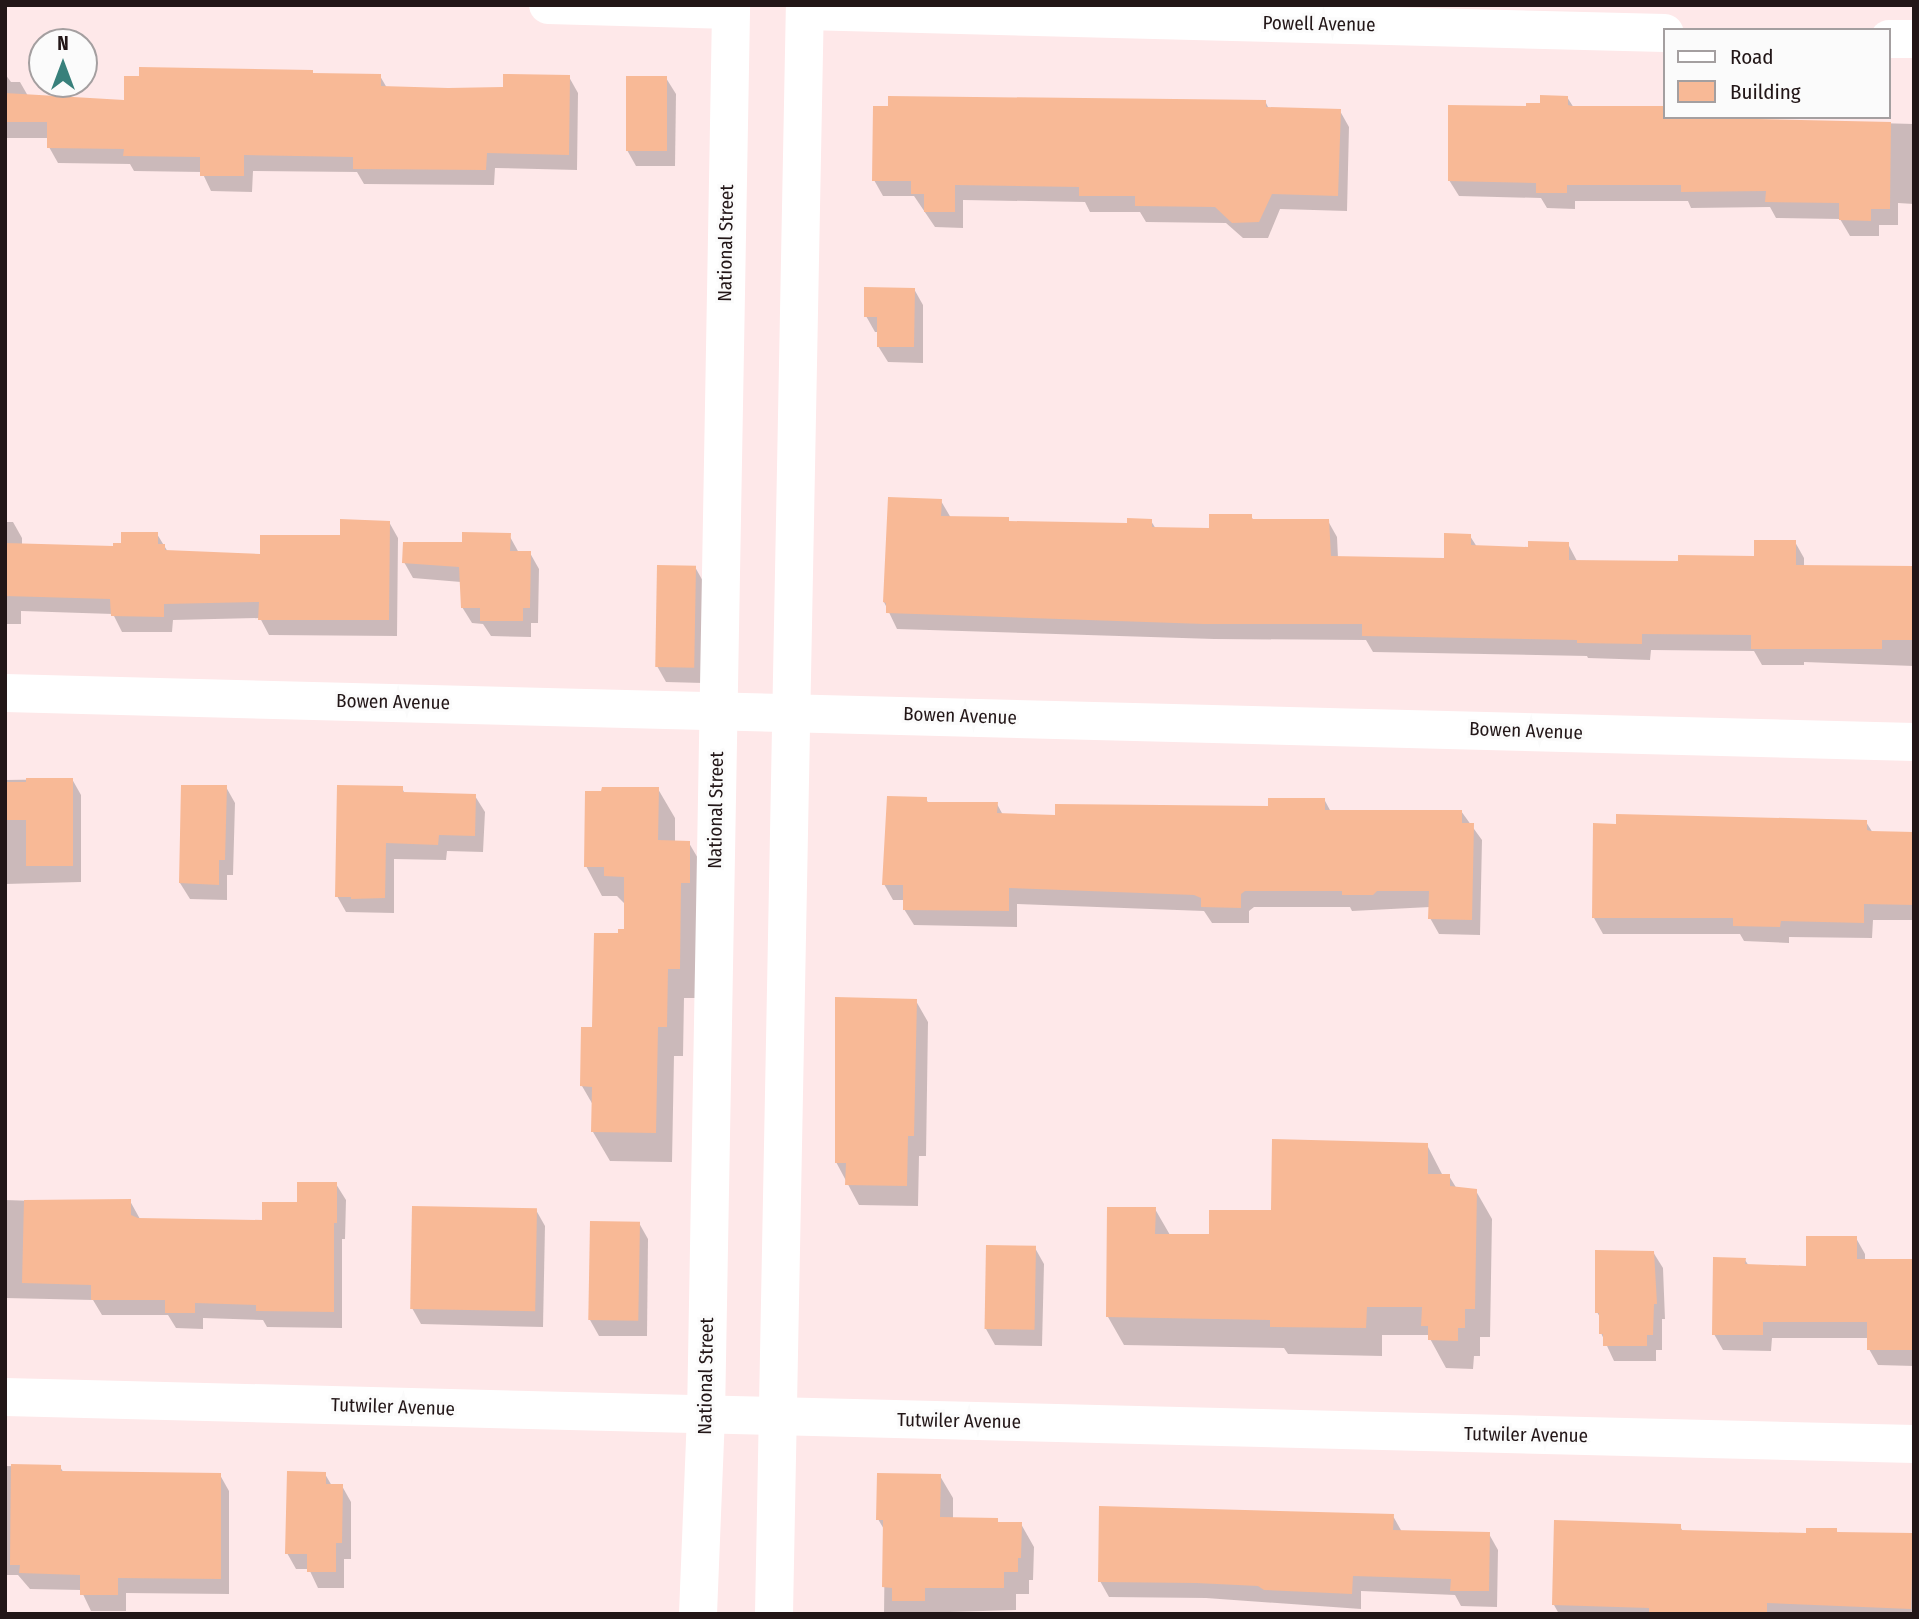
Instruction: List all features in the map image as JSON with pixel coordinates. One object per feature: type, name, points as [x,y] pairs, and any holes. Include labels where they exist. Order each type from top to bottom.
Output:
[{"type":"street","points":[[548,5],[731,8]]},
{"type":"street","name":"National Street","points":[[698,1614],[706,1416],[731,8]]},
{"type":"street","points":[[774,1614],[794,711],[805,8]]},
{"type":"street","name":"Powell Avenue","points":[[805,8],[1664,33]]},
{"type":"street","points":[[1891,39],[1914,39]]},
{"type":"street","name":"Bowen Avenue","points":[[5,693],[717,709],[1914,742]]},
{"type":"street","name":"Tutwiler Avenue","points":[[5,1397],[1914,1444]]},
{"type":"building","points":[[139,67],[313,70],[313,73],[381,74],[381,86],[448,88],[503,87],[503,74],[570,75],[569,155],[487,153],[486,170],[353,169],[353,157],[244,155],[244,176],[200,176],[200,157],[123,156],[124,149],[47,148],[47,122],[5,122],[5,93],[28,94],[28,98],[124,100],[124,76],[139,76]]},
{"type":"building","points":[[626,76],[667,76],[667,151],[626,151]]},
{"type":"building","points":[[1540,95],[1568,96],[1568,105],[1572,106],[1663,106],[1664,119],[1891,122],[1890,209],[1871,209],[1871,221],[1839,220],[1839,203],[1765,202],[1766,191],[1681,192],[1681,185],[1567,185],[1567,193],[1536,193],[1536,183],[1448,181],[1448,105],[1526,106],[1526,103],[1540,103]]},
{"type":"building","points":[[888,96],[1266,100],[1266,107],[1341,109],[1338,196],[1272,194],[1259,222],[1232,223],[1215,207],[1135,206],[1135,196],[1079,196],[1079,187],[955,185],[955,212],[924,212],[924,194],[911,194],[911,181],[872,181],[873,106],[888,106]]},
{"type":"building","points":[[864,287],[915,288],[914,347],[877,347],[877,317],[864,317]]},
{"type":"building","points":[[888,497],[942,499],[941,516],[1009,517],[1009,521],[1127,523],[1127,518],[1152,519],[1152,527],[1209,528],[1209,514],[1252,514],[1252,519],[1329,519],[1331,556],[1444,558],[1444,533],[1471,534],[1471,545],[1528,547],[1528,541],[1569,542],[1569,560],[1678,561],[1678,555],[1754,556],[1754,540],[1796,540],[1796,565],[1914,566],[1914,640],[1882,640],[1882,649],[1751,649],[1751,635],[1642,634],[1642,644],[1577,643],[1577,640],[1362,636],[1362,624],[1204,624],[886,613],[886,603],[883,602]]},
{"type":"building","points":[[340,519],[390,521],[389,620],[258,620],[259,602],[164,604],[164,617],[111,616],[110,599],[5,596],[5,543],[113,546],[113,543],[121,543],[121,532],[158,532],[158,544],[165,544],[165,550],[260,554],[260,535],[340,535]]},
{"type":"building","points":[[462,532],[511,533],[510,551],[531,551],[530,608],[523,608],[523,621],[480,621],[480,608],[461,608],[459,567],[402,563],[403,542],[462,542]]},
{"type":"building","points":[[657,565],[696,566],[694,668],[655,667]]},
{"type":"building","points":[[26,778],[73,778],[73,866],[26,866],[26,820],[5,820],[5,782],[26,782]]},
{"type":"building","points":[[181,785],[227,785],[225,860],[219,860],[219,885],[179,883]]},
{"type":"building","points":[[337,785],[403,786],[403,792],[476,794],[475,836],[439,835],[438,845],[386,843],[385,898],[335,897]]},
{"type":"building","points":[[602,787],[659,787],[658,840],[690,841],[690,883],[681,883],[680,969],[668,969],[667,1027],[658,1027],[656,1133],[591,1132],[592,1087],[580,1086],[581,1027],[592,1027],[594,933],[618,933],[618,929],[624,929],[624,877],[604,876],[604,867],[584,867],[585,791],[601,791]]},
{"type":"building","points":[[887,796],[927,797],[927,802],[998,802],[997,813],[1055,815],[1055,804],[1268,806],[1268,798],[1325,798],[1325,810],[1462,810],[1462,823],[1474,823],[1472,920],[1428,919],[1429,891],[1377,891],[1373,895],[1342,895],[1342,891],[1245,891],[1241,894],[1241,908],[1201,907],[1201,898],[1194,895],[1009,888],[1009,911],[903,910],[903,885],[882,885]]},
{"type":"building","points":[[1616,814],[1867,820],[1867,830],[1914,832],[1914,905],[1864,904],[1864,923],[1781,921],[1780,927],[1733,926],[1733,918],[1592,918],[1593,823],[1616,824]]},
{"type":"building","points":[[835,997],[917,999],[914,1136],[908,1136],[907,1186],[845,1185],[846,1163],[835,1163]]},
{"type":"building","points":[[1272,1139],[1428,1143],[1428,1174],[1450,1174],[1450,1186],[1477,1189],[1475,1309],[1465,1309],[1465,1328],[1458,1328],[1458,1341],[1428,1340],[1428,1326],[1421,1326],[1422,1307],[1367,1307],[1366,1328],[1270,1327],[1270,1320],[1106,1317],[1107,1207],[1156,1207],[1155,1234],[1209,1234],[1209,1210],[1271,1210]]},
{"type":"building","points":[[297,1182],[337,1182],[334,1312],[256,1311],[256,1305],[195,1303],[195,1313],[165,1313],[165,1300],[91,1300],[91,1285],[22,1283],[24,1200],[131,1199],[131,1215],[138,1218],[262,1220],[262,1202],[297,1202]]},
{"type":"building","points":[[412,1206],[537,1208],[535,1311],[410,1309]]},
{"type":"building","points":[[590,1221],[640,1222],[638,1321],[588,1320]]},
{"type":"building","points":[[1806,1236],[1857,1236],[1857,1259],[1914,1259],[1914,1350],[1867,1350],[1867,1322],[1763,1322],[1763,1335],[1712,1335],[1713,1257],[1746,1258],[1745,1264],[1806,1266]]},
{"type":"building","points":[[986,1245],[1036,1246],[1035,1330],[985,1329]]},
{"type":"building","points":[[1595,1250],[1654,1251],[1657,1304],[1654,1304],[1653,1335],[1647,1335],[1647,1346],[1603,1346],[1603,1334],[1599,1334],[1599,1313],[1595,1313]]},
{"type":"building","points":[[11,1464],[61,1465],[61,1471],[221,1473],[221,1579],[118,1578],[118,1595],[80,1595],[80,1575],[19,1573],[20,1565],[10,1565]]},
{"type":"building","points":[[287,1471],[326,1472],[326,1484],[343,1484],[342,1543],[336,1543],[336,1572],[307,1572],[307,1554],[285,1554]]},
{"type":"building","points":[[877,1473],[941,1474],[940,1517],[998,1518],[998,1522],[1022,1522],[1018,1572],[1004,1572],[1004,1588],[925,1588],[925,1601],[892,1601],[892,1588],[882,1587],[883,1520],[876,1520]]},
{"type":"building","points":[[1099,1506],[1394,1514],[1393,1530],[1490,1532],[1489,1591],[1450,1591],[1451,1579],[1353,1576],[1352,1594],[1264,1590],[1258,1586],[1196,1583],[1098,1582]]},
{"type":"building","points":[[1554,1520],[1681,1524],[1681,1530],[1806,1533],[1806,1528],[1837,1528],[1837,1532],[1913,1533],[1911,1609],[1767,1603],[1767,1614],[1649,1614],[1649,1608],[1552,1605]]}]
